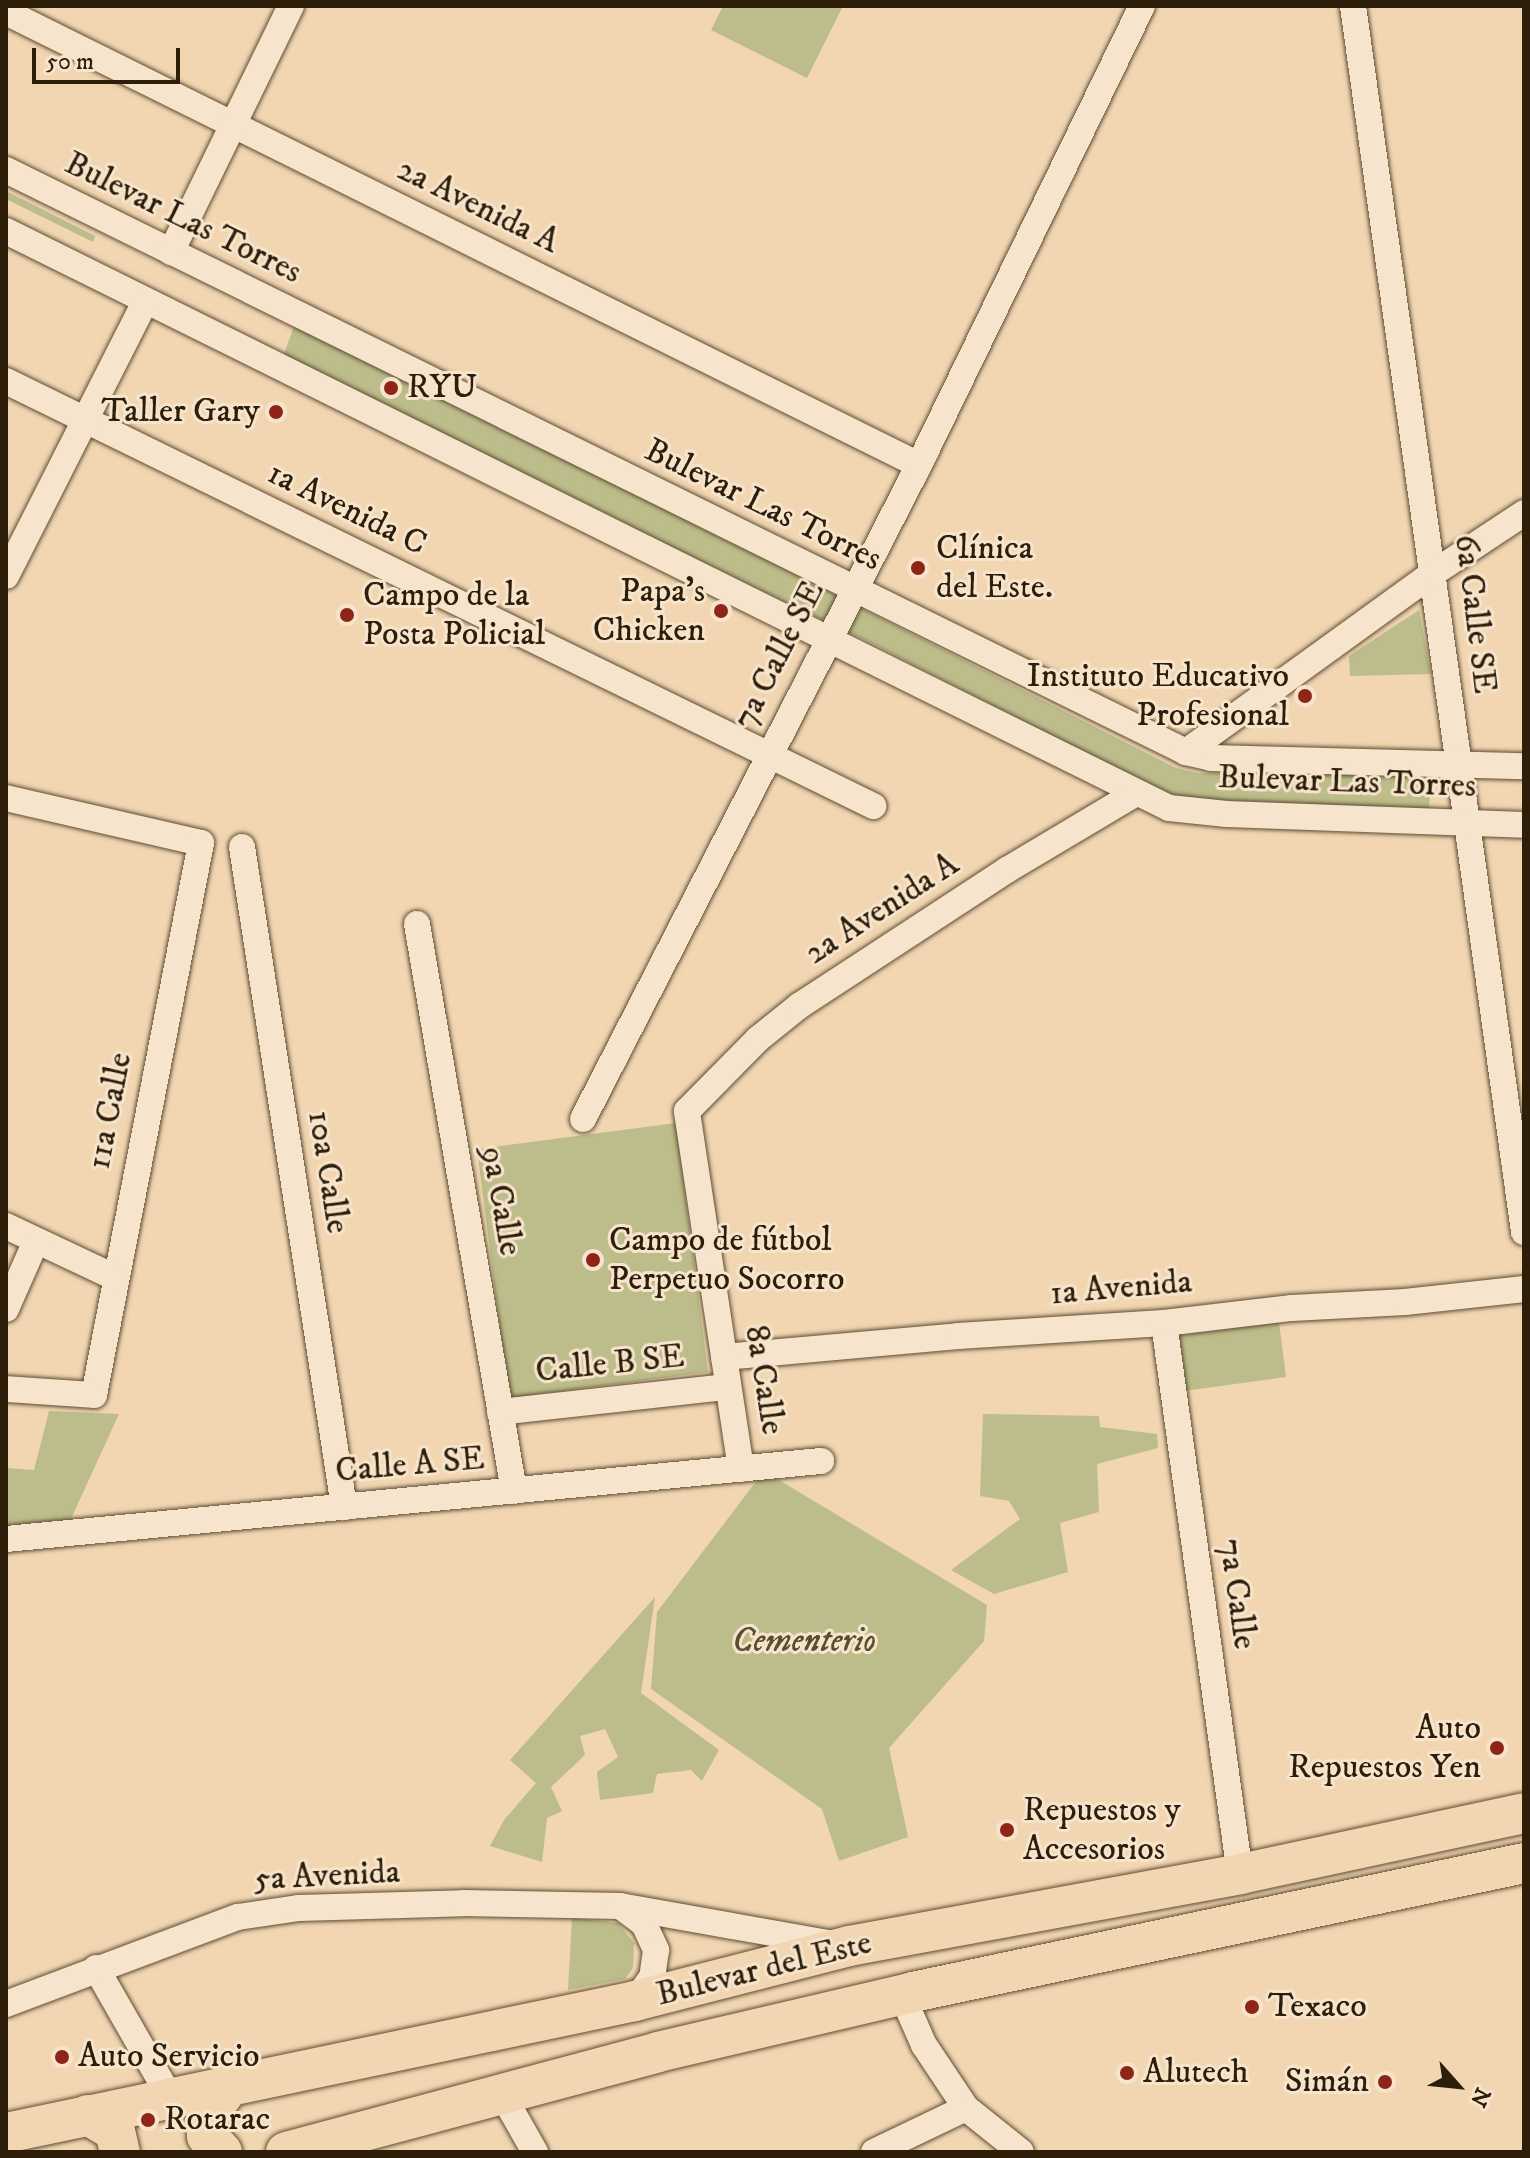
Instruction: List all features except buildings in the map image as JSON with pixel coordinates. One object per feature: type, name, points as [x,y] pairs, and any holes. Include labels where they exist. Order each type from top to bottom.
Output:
[{"type":"highway","name":"Bulevar del Este","points":[[6,2133],[635,2001],[849,1946],[1240,1874],[1524,1813]]},
{"type":"highway","name":"Bulevar del Este","points":[[286,2152],[658,2052],[902,1995],[1524,1863]]},
{"type":"highway","points":[[222,2152],[207,2136],[206,2118],[230,2085]]},
{"type":"highway","points":[[88,2115],[115,2131],[120,2152]]},
{"type":"street","points":[[171,252],[231,123],[291,6]]},
{"type":"street","name":"7a Calle SE","points":[[583,1119],[852,590],[919,465],[1142,6]]},
{"type":"street","name":"6a Calle SE","points":[[1353,6],[1413,441],[1435,572],[1458,766],[1524,1232]]},
{"type":"street","name":"2a Avenida A","points":[[6,12],[919,465]]},
{"type":"street","name":"Bulevar Las Torres","points":[[6,170],[852,590],[1186,752],[1211,758],[1524,766]]},
{"type":"street","name":"Bulevar Las Torres","points":[[6,231],[1169,808],[1195,812],[1524,825]]},
{"type":"street","points":[[6,576],[145,302]]},
{"type":"street","name":"1a Avenida C","points":[[6,381],[873,806]]},
{"type":"street","points":[[1186,752],[1435,572],[1524,513]]},
{"type":"street","name":"2a Avenida A","points":[[687,1111],[758,1039],[799,1006],[1007,870],[1136,793]]},
{"type":"street","name":"11a Calle","points":[[6,798],[201,843],[114,1277],[94,1395],[6,1389]]},
{"type":"street","name":"10a Calle","points":[[242,847],[344,1507]]},
{"type":"street","name":"9a Calle","points":[[417,924],[514,1491]]},
{"type":"street","name":"8a Calle","points":[[687,1111],[741,1469]]},
{"type":"street","points":[[6,1226],[114,1277]]},
{"type":"street","points":[[6,1309],[36,1241]]},
{"type":"street","name":"1a Avenida","points":[[724,1357],[958,1336],[1164,1323],[1292,1308],[1405,1302],[1524,1289]]},
{"type":"street","name":"7a Calle","points":[[1164,1323],[1240,1874]]},
{"type":"street","name":"Calle B SE","points":[[500,1412],[728,1387]]},
{"type":"street","name":"Calle A SE","points":[[6,1539],[821,1461]]},
{"type":"street","name":"5a Avenida","points":[[6,2004],[238,1917],[299,1908],[463,1903],[620,1906],[849,1946]]},
{"type":"street","points":[[620,1906],[644,1924],[656,1950],[652,1977],[635,2001]]},
{"type":"street","points":[[96,1968],[170,2097]]},
{"type":"street","points":[[902,1995],[924,2045],[966,2108],[1021,2152]]},
{"type":"street","points":[[502,2094],[535,2152]]},
{"type":"street","points":[[874,2152],[966,2108]]},
{"type":"green space","points":[[723,6],[843,6],[807,78],[711,30]]},
{"type":"green space","points":[[6,191],[95,236],[93,242],[6,199]]},
{"type":"green space","points":[[296,321],[1176,768],[1197,773],[1430,776],[1429,818],[1176,799],[875,645],[282,359]]},
{"type":"green space","points":[[1419,610],[1431,674],[1350,676],[1349,656]]},
{"type":"green space","name":"Campo de fútbol Perpetuo Socorro","points":[[676,1123],[708,1372],[509,1398],[477,1149]]},
{"type":"green space","points":[[1279,1322],[1286,1377],[1184,1391],[1177,1336]]},
{"type":"green space","points":[[49,1411],[119,1414],[70,1521],[6,1527],[6,1468],[34,1470]]},
{"type":"green space","points":[[983,1414],[1099,1416],[1100,1427],[1157,1434],[1158,1448],[1097,1464],[1099,1512],[1060,1523],[1068,1572],[994,1594],[951,1570],[1020,1519],[1009,1501],[980,1496]]},
{"type":"green space","name":"Cementerio","points":[[764,1471],[987,1605],[984,1641],[889,1748],[908,1837],[839,1861],[822,1809],[651,1689],[657,1612]]},
{"type":"green space","points":[[655,1597],[641,1693],[719,1750],[702,1781],[691,1770],[657,1774],[653,1793],[600,1800],[597,1772],[618,1757],[605,1729],[580,1736],[585,1755],[551,1787],[562,1811],[547,1818],[542,1862],[490,1846],[504,1820],[536,1783],[510,1760]]},
{"type":"green space","points":[[572,1918],[618,1923],[634,1943],[633,1968],[625,1979],[568,1990]]},
{"type":"place","name":"RYU","points":[[391,388]]},
{"type":"place","name":"Taller Gary","points":[[276,412]]},
{"type":"place","name":"Clínica del Este.","points":[[918,568]]},
{"type":"place","name":"Papa's Chicken","points":[[721,611]]},
{"type":"place","name":"Campo de la Posta Policial","points":[[347,615]]},
{"type":"place","name":"Instituto Educativo Profesional","points":[[1305,696]]},
{"type":"place","name":"Campo de fútbol Perpetuo Socorro","points":[[593,1260]]},
{"type":"place","name":"Auto Repuestos Yen","points":[[1497,1748]]},
{"type":"place","name":"Repuestos y Accesorios","points":[[1007,1830]]},
{"type":"place","name":"Texaco","points":[[1252,2007]]},
{"type":"place","name":"Auto Servicio","points":[[62,2057]]},
{"type":"place","name":"Alutech","points":[[1127,2073]]},
{"type":"place","name":"Simán","points":[[1385,2082]]},
{"type":"place","name":"Rotarac","points":[[148,2120]]}]
